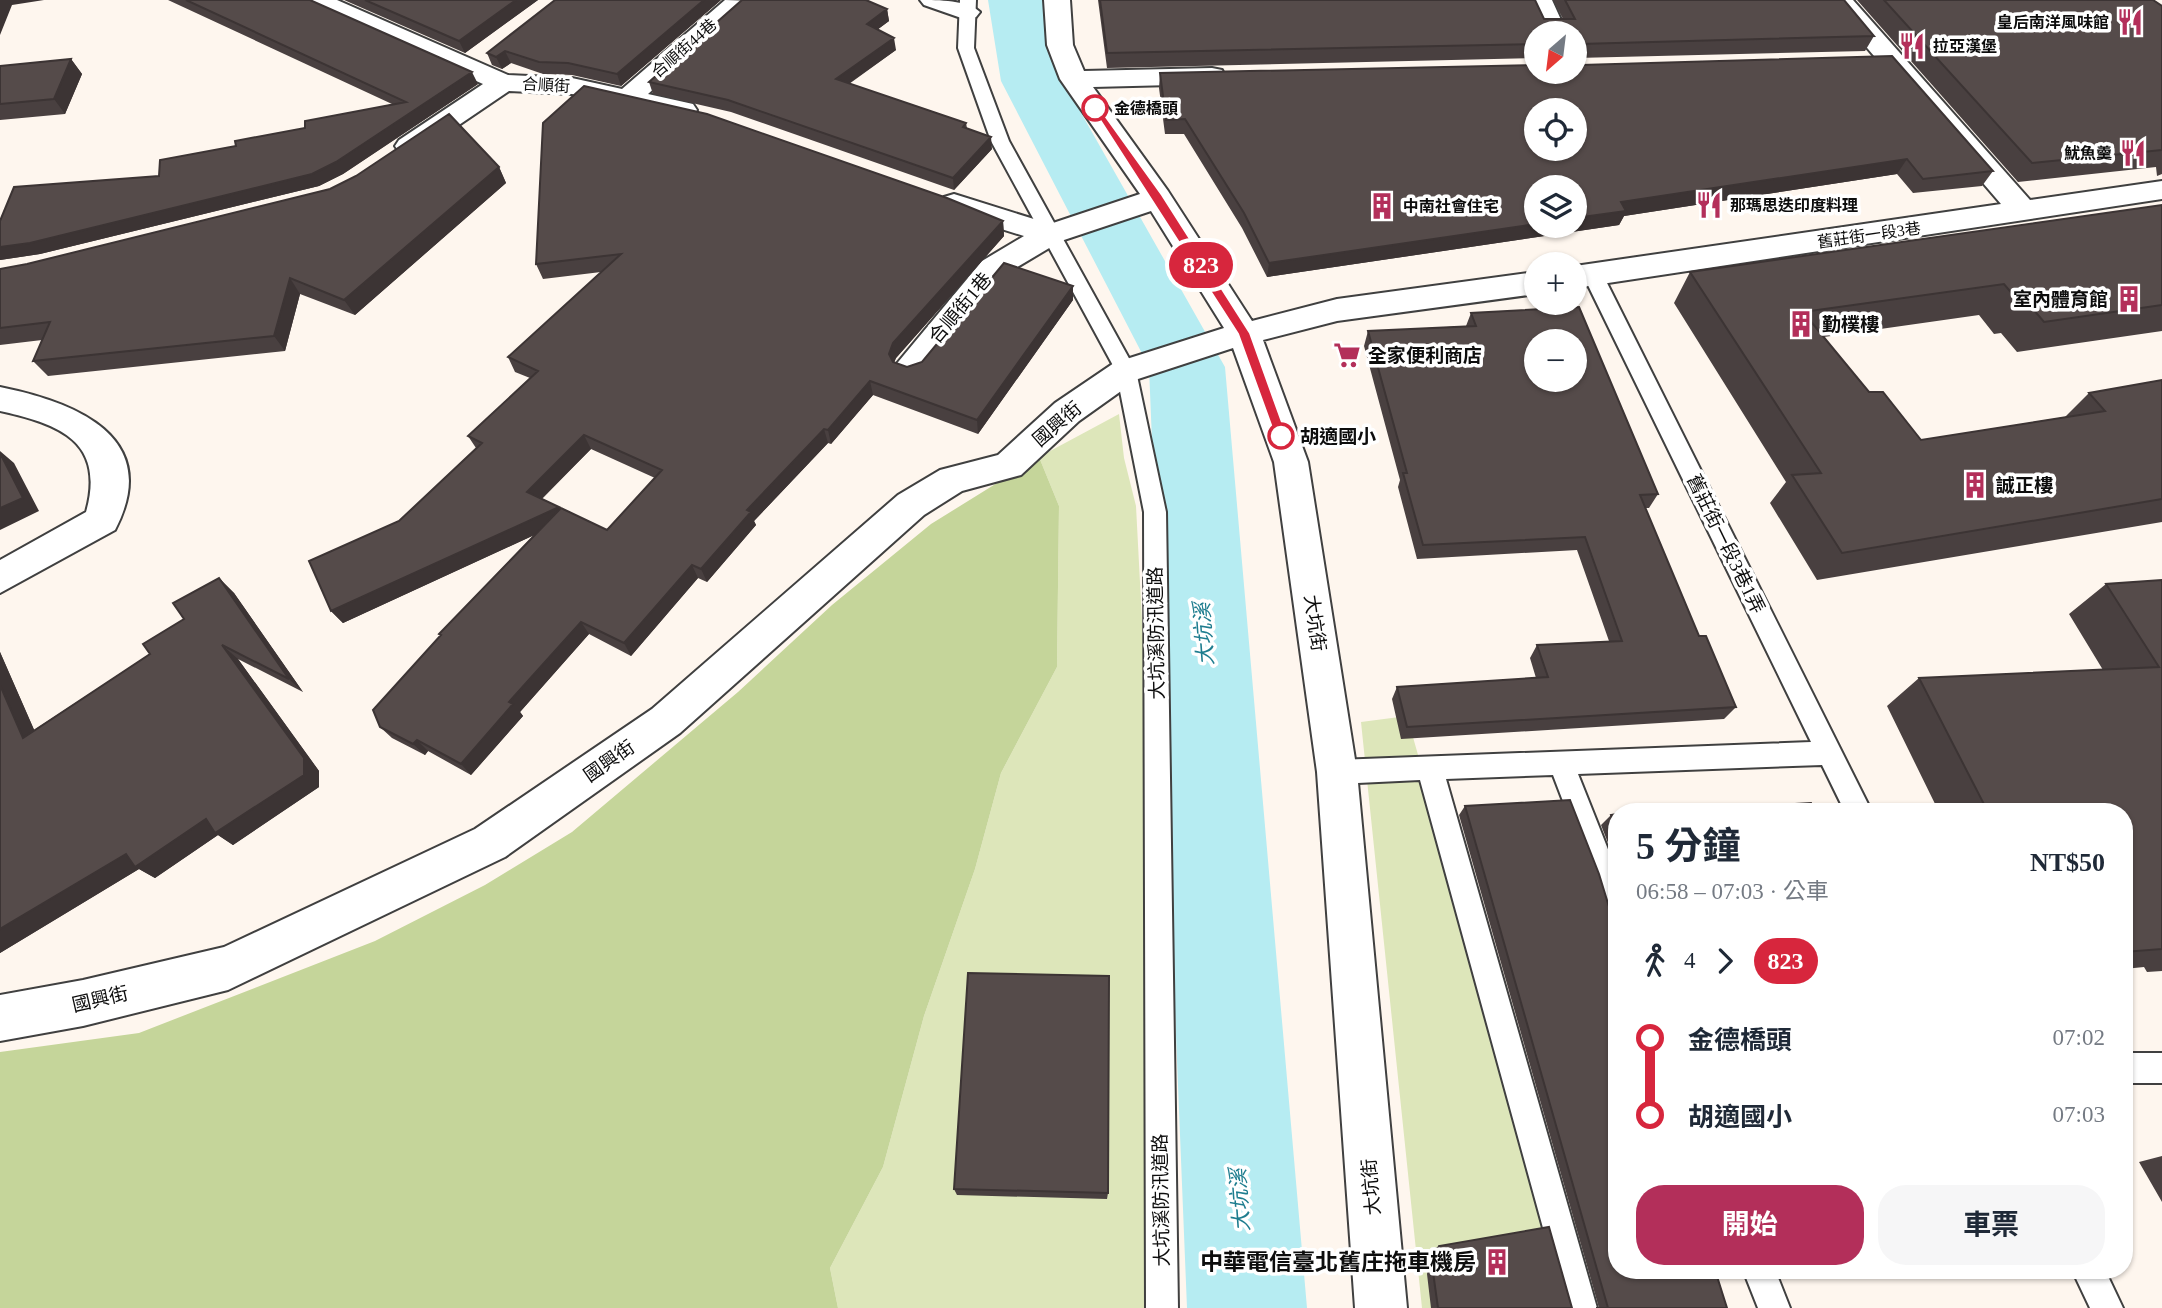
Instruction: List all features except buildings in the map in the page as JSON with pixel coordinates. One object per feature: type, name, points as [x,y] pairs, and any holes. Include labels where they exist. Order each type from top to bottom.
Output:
[{"type":"street","name":"合順街","points":[[316,0],[478,60],[503,83],[572,86],[630,96],[707,116]]},
{"type":"street","points":[[933,0],[967,6]]},
{"type":"street","name":"大坑街","points":[[1057,0],[1060,45],[1074,79],[1231,337],[1291,461],[1337,772],[1381,1308]]},
{"type":"street","points":[[1539,0],[1549,21]]},
{"type":"street","points":[[1839,0],[2024,212]]},
{"type":"street","name":"合順街44巷","points":[[630,96],[738,1]]},
{"type":"street","points":[[1865,61],[1893,60]]},
{"type":"street","points":[[1074,79],[1237,75]]},
{"type":"street","points":[[388,160],[503,83]]},
{"type":"street","name":"舊莊街一段3巷","points":[[1587,276],[2162,190]]},
{"type":"street","points":[[931,195],[1056,232]]},
{"type":"street","name":"合順街1巷","points":[[910,367],[993,268],[1056,232],[1150,201]]},
{"type":"street","points":[[1231,337],[1337,310],[1524,285]]},
{"type":"street","name":"國興街","points":[[0,1018],[83,1003],[228,968],[491,843],[666,721],[911,505],[951,480],[1009,466],[1067,412],[1133,369],[1231,337]]},
{"type":"street","points":[[0,399],[42,406],[76,425],[102,444],[113,480],[102,520],[0,578]]},
{"type":"lane","name":"大坑溪防汛道路","points":[[967,6],[966,48],[1000,141],[1056,232],[1133,369],[1155,512],[1162,1308]]},
{"type":"lane","name":"舊莊街一段3巷1弄","points":[[1587,282],[1854,803]]},
{"type":"lane","points":[[1337,772],[1829,753]]},
{"type":"lane","points":[[1561,763],[1608,884]]},
{"type":"lane","points":[[1430,768],[1581,1308]]},
{"type":"lane","points":[[2133,1068],[2162,1068]]},
{"type":"lane","points":[[1763,1279],[1774,1308]]},
{"type":"lane","points":[[2092,1279],[2107,1308]]},
{"type":"green space","points":[[1119,414],[1124,458],[1136,506],[1144,659],[1148,1007],[1147,1308],[838,1308],[830,1268],[883,1167],[924,1016],[975,869],[1001,773],[1057,667],[1059,506],[1039,457]]},
{"type":"green space","points":[[1039,457],[1059,506],[1057,667],[1001,773],[975,869],[924,1016],[883,1167],[830,1268],[838,1308],[0,1308],[0,1052],[139,1033],[375,941],[485,885],[572,832],[738,692],[832,605],[931,524]]},
{"type":"green space","points":[[1407,716],[1552,1228],[1431,1308],[1422,1308],[1361,722]]},
{"type":"waterway","name":"大坑溪","points":[[1017,0],[1032,81],[1187,367],[1247,1308]]},
{"type":"bus line","name":"823","points":[[1095,108],[1158,198],[1244,333],[1281,436]]},
{"type":"place","name":"皇后南洋風味館","points":[[2130,22]]},
{"type":"place","name":"拉亞漢堡","points":[[1912,46]]},
{"type":"place","name":"金德橋頭","points":[[1095,108]]},
{"type":"place","name":"魷魚羹","points":[[2133,153]]},
{"type":"place","name":"那瑪思迭印度料理","points":[[1709,205]]},
{"type":"place","name":"中南社會住宅","points":[[1382,206]]},
{"type":"place","name":"室內體育館","points":[[2129,299]]},
{"type":"place","name":"勤樸樓","points":[[1801,324]]},
{"type":"place","name":"全家便利商店","points":[[1347,355]]},
{"type":"place","name":"胡適國小","points":[[1281,436]]},
{"type":"place","name":"誠正樓","points":[[1975,485]]},
{"type":"place","name":"中華電信臺北舊庄拖車機房","points":[[1497,1262]]}]
